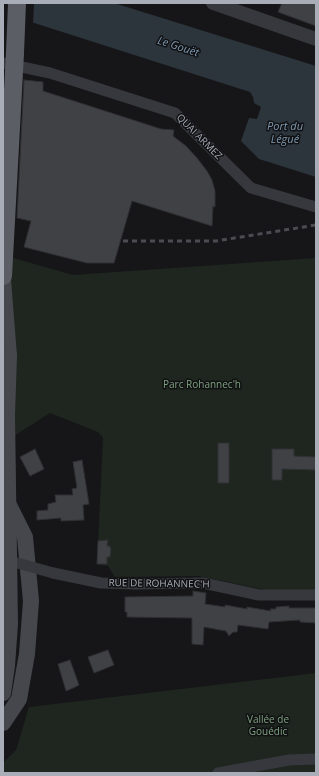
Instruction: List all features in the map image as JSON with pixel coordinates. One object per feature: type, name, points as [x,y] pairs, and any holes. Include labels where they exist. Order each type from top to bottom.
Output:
[{"type":"highway","points":[[3,276],[17,3]]},
{"type":"main road","points":[[3,280],[9,356],[6,415],[10,624],[7,666],[3,693]]},
{"type":"main road","points":[[3,495],[25,537],[31,601],[27,654],[19,699],[3,723]]},
{"type":"street","points":[[213,3],[316,39]]},
{"type":"street","name":"QUAI ARMEZ","points":[[3,64],[50,73],[175,113],[250,188],[316,208]]},
{"type":"street","name":"RUE DE ROHANNEC'H","points":[[3,559],[53,573],[100,583],[203,583],[259,595],[316,595]]},
{"type":"street","points":[[218,773],[289,760],[316,759]]},
{"type":"green space","name":"Parc Rohannec'h","points":[[3,255],[73,275],[316,258],[316,590],[266,590],[198,576],[115,577],[108,566],[97,564],[103,438],[98,432],[50,413],[3,443]]},
{"type":"green space","name":"Vallée de Gouédic","points":[[316,673],[316,773],[3,773],[3,763],[16,750],[29,707]]},
{"type":"water","name":"Port du Légué","points":[[3,3],[114,3],[316,66],[316,177],[259,159],[241,141],[249,118],[257,119],[261,107],[254,103],[250,92],[3,13]]},
{"type":"pier","points":[[3,3],[34,3],[33,25],[3,16]]},
{"type":"building","points":[[282,3],[316,3],[316,26],[278,12]]},
{"type":"building","points":[[24,80],[43,82],[43,91],[161,129],[174,130],[173,136],[186,146],[197,158],[212,180],[215,191],[215,207],[213,206],[212,226],[132,201],[114,263],[87,263],[24,247],[31,221],[17,218]]},
{"type":"building","points":[[218,443],[229,443],[229,483],[218,483]]},
{"type":"building","points":[[35,449],[44,469],[30,476],[20,457]]},
{"type":"building","points":[[272,449],[294,449],[294,456],[316,457],[316,470],[282,469],[282,480],[272,480]]},
{"type":"building","points":[[82,460],[89,504],[83,505],[84,520],[61,521],[61,518],[37,520],[37,511],[48,510],[48,504],[56,502],[55,495],[73,495],[72,489],[77,488],[73,462]]},
{"type":"building","points":[[108,540],[107,546],[110,546],[111,548],[110,557],[107,557],[107,564],[97,564],[98,541]]},
{"type":"building","points":[[193,591],[206,593],[205,604],[225,607],[225,605],[271,611],[270,609],[276,609],[276,607],[289,606],[289,608],[316,608],[316,623],[300,622],[300,620],[269,622],[268,629],[238,625],[237,632],[233,632],[229,636],[226,631],[204,627],[203,645],[192,644],[192,618],[127,617],[127,612],[125,612],[125,597],[193,596]]},
{"type":"building","points":[[108,650],[114,665],[94,673],[88,657]]},
{"type":"building","points":[[70,660],[79,685],[66,691],[58,664]]},
{"type":"railway","points":[[123,241],[216,241],[316,225]]},
{"type":"water label","name":"Le Gouët","points":[[178,47]]}]
